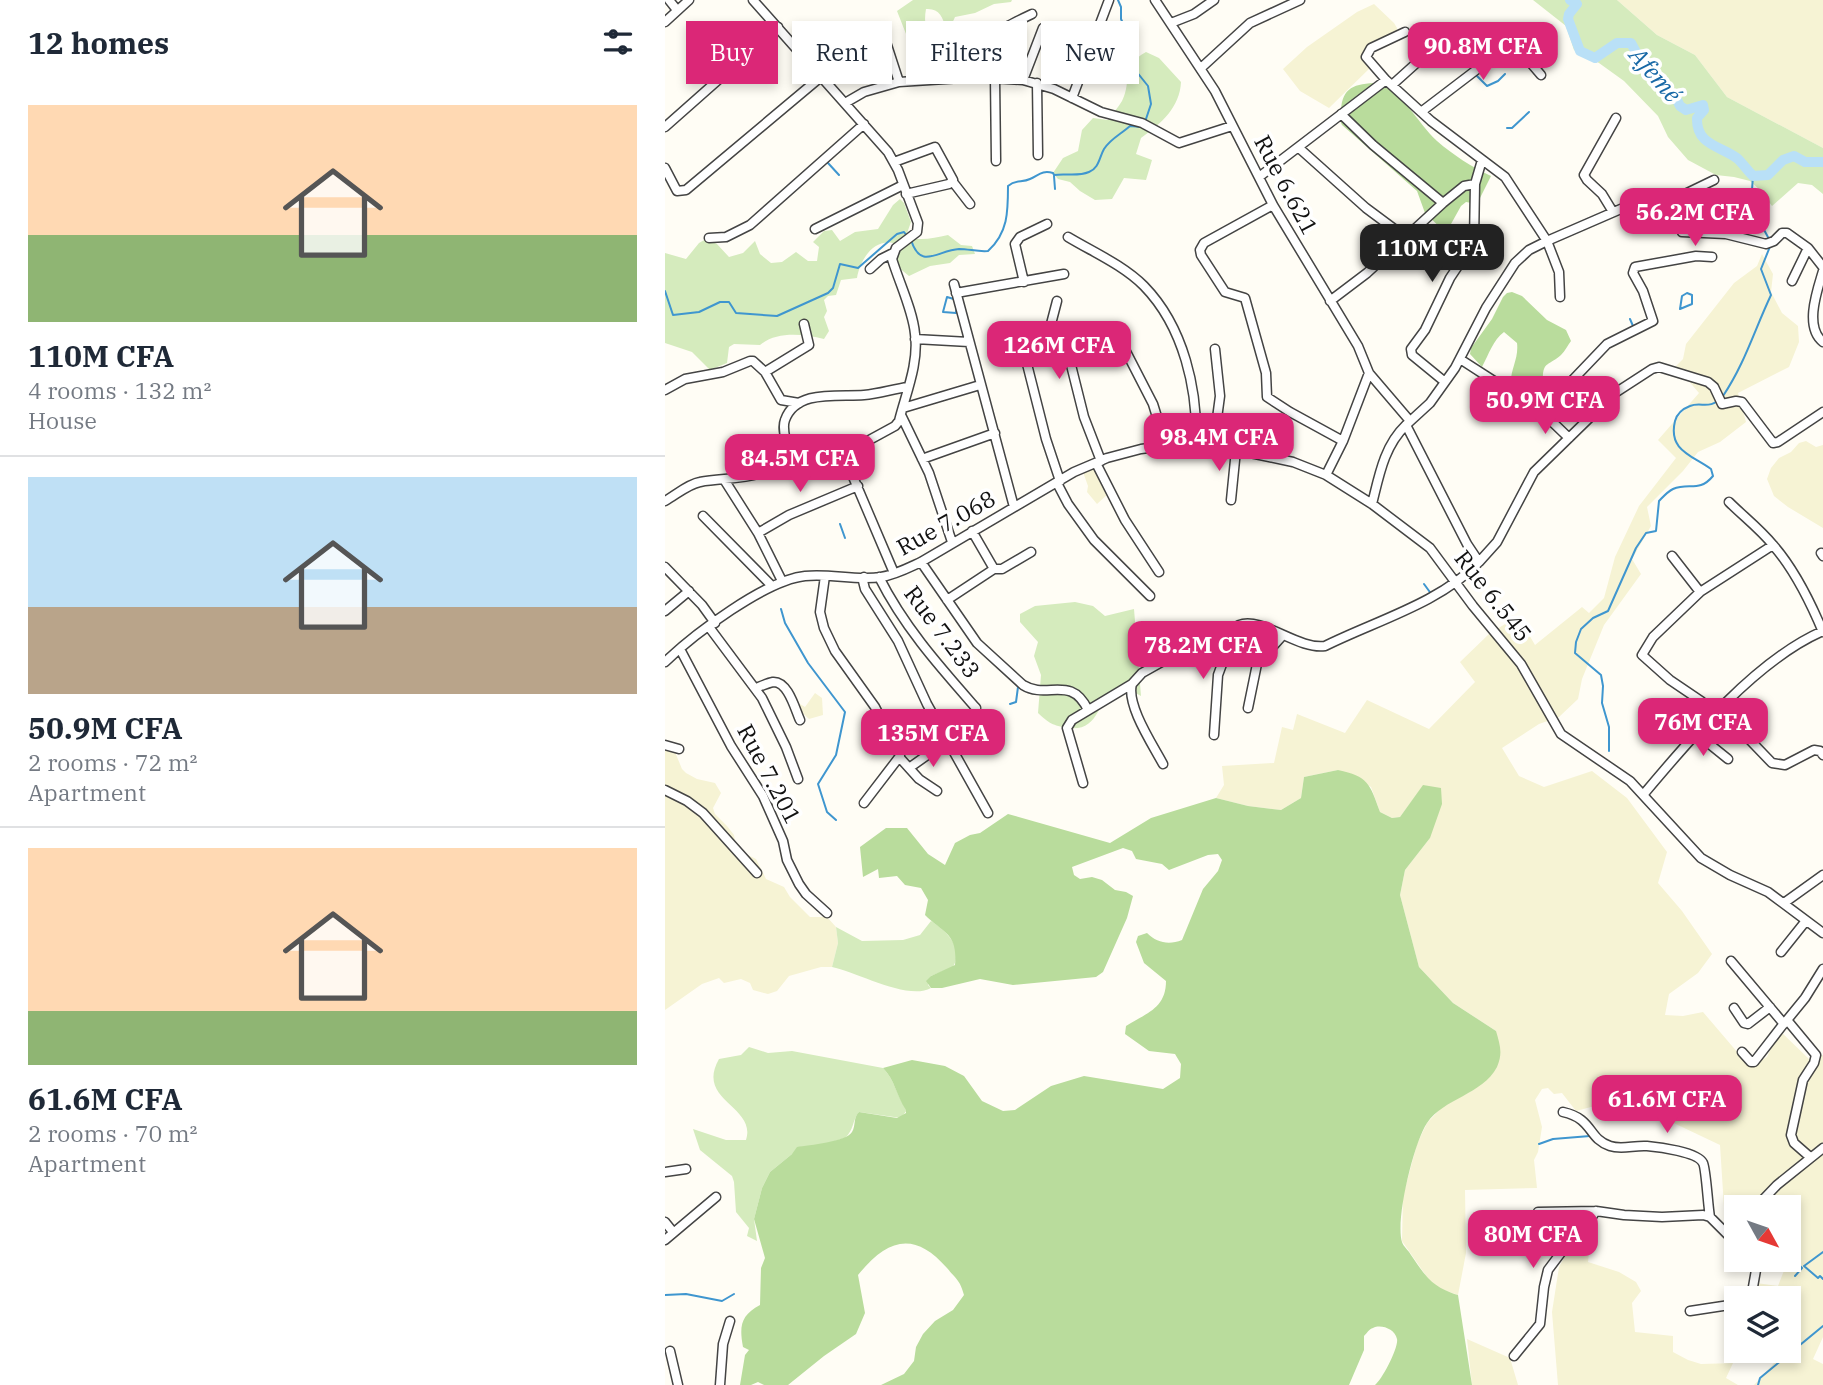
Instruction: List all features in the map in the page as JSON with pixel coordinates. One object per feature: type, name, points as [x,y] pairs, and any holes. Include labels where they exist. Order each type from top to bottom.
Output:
[{"type":"street","points":[[669,0],[677,10]]},
{"type":"street","points":[[665,22],[689,0]]},
{"type":"street","points":[[753,0],[772,21]]},
{"type":"street","points":[[1072,98],[1109,0]]},
{"type":"street","name":"Rue 6.621","points":[[1155,0],[1201,68],[1273,205],[1358,346],[1369,373],[1408,423],[1461,533],[1479,562]]},
{"type":"street","points":[[1171,23],[1194,14],[1215,0]]},
{"type":"street","points":[[1201,68],[1250,23],[1300,0]]},
{"type":"street","points":[[1019,21],[1032,14]]},
{"type":"street","points":[[778,27],[792,43]]},
{"type":"street","points":[[1405,32],[1367,52],[1366,57],[1389,83],[1421,112],[1498,171],[1512,186],[1547,241],[1559,272],[1559,297]]},
{"type":"street","points":[[1027,70],[1041,33]]},
{"type":"street","points":[[1259,177],[1341,114],[1389,83],[1442,40],[1484,64]]},
{"type":"street","points":[[1421,112],[1511,40],[1541,75]]},
{"type":"street","points":[[892,60],[899,82]]},
{"type":"street","points":[[1027,81],[1101,112],[1145,125],[1181,143],[1232,126]]},
{"type":"street","points":[[845,103],[864,92],[906,82]]},
{"type":"street","points":[[1037,83],[1038,155]]},
{"type":"street","points":[[665,127],[714,84]]},
{"type":"street","points":[[665,168],[677,191],[686,190],[812,84]]},
{"type":"street","points":[[829,84],[894,162],[918,223],[917,232],[870,269]]},
{"type":"street","points":[[995,84],[996,161]]},
{"type":"street","points":[[1341,114],[1373,145],[1443,203]]},
{"type":"street","points":[[1613,212],[1602,194],[1584,175],[1616,118]]},
{"type":"street","points":[[709,238],[726,237],[750,225],[864,124]]},
{"type":"street","points":[[894,162],[935,147],[953,182],[970,204]]},
{"type":"street","points":[[1299,148],[1366,208],[1405,237]]},
{"type":"street","points":[[1445,382],[1412,355],[1411,349],[1425,330],[1450,278],[1474,242],[1475,184],[1482,160]]},
{"type":"street","points":[[1372,504],[1390,446],[1408,423],[1430,403],[1445,382],[1486,308],[1515,263],[1529,250],[1613,212],[1630,205],[1697,190],[1714,180]]},
{"type":"street","points":[[815,229],[905,189],[953,182]]},
{"type":"street","points":[[1330,301],[1367,273],[1464,186],[1475,184]]},
{"type":"street","points":[[1674,197],[1682,232],[1726,234],[1770,243],[1782,233],[1787,233],[1808,248],[1822,265],[1813,322],[1816,335],[1823,342]]},
{"type":"street","points":[[1273,205],[1208,241],[1200,250],[1201,255],[1224,292],[1245,298],[1266,373],[1267,397],[1343,440]]},
{"type":"street","points":[[1024,282],[1015,244],[1020,237],[1047,224]]},
{"type":"street","points":[[1068,237],[1129,274],[1167,314],[1195,397],[1196,445]]},
{"type":"street","points":[[1792,281],[1808,248]]},
{"type":"street","points":[[893,253],[892,259],[912,321],[915,359],[898,424],[862,444],[851,456],[848,465],[894,573]]},
{"type":"street","points":[[1542,412],[1607,344],[1653,321],[1643,291],[1633,274],[1635,267],[1696,256],[1712,257]]},
{"type":"street","points":[[1014,507],[955,288],[1024,282],[1064,274]]},
{"type":"street","points":[[1057,301],[1051,324],[1066,345],[1084,417],[1099,462],[1125,520],[1159,572]]},
{"type":"street","points":[[765,372],[809,345],[804,324]]},
{"type":"street","points":[[1118,336],[1153,404],[1166,446]]},
{"type":"street","points":[[915,339],[969,341]]},
{"type":"street","points":[[1213,448],[1220,396],[1215,348]]},
{"type":"street","points":[[1460,359],[1542,412],[1569,438]]},
{"type":"street","points":[[665,390],[685,379],[723,372],[750,361],[765,372],[781,400],[799,403],[832,395],[865,395],[890,388],[908,387]]},
{"type":"street","points":[[1027,364],[1046,439],[1068,504],[1094,540],[1150,596]]},
{"type":"street","points":[[1214,735],[1218,675],[1238,625],[1247,622],[1314,646],[1325,646],[1428,600],[1456,583],[1497,542],[1534,472],[1615,393],[1658,367],[1708,382],[1723,404],[1742,402],[1773,443],[1823,412]]},
{"type":"street","points":[[1325,475],[1343,440],[1369,373]]},
{"type":"street","points":[[902,411],[980,385]]},
{"type":"street","points":[[772,469],[787,453],[783,424],[789,411],[799,403]]},
{"type":"street","points":[[902,411],[929,473],[952,542]]},
{"type":"street","points":[[922,459],[995,433]]},
{"type":"street","name":"Rue 6.545","points":[[1059,482],[1074,472],[1141,449],[1196,445],[1293,462],[1325,475],[1372,504],[1430,548],[1521,664],[1557,730],[1580,749],[1630,780],[1701,858],[1768,892],[1823,933]]},
{"type":"street","points":[[1231,500],[1236,450]]},
{"type":"street","points":[[665,501],[701,481],[725,481],[813,461],[832,471]]},
{"type":"street","points":[[725,481],[758,533],[782,581]]},
{"type":"street","name":"Rue 7.068","points":[[665,663],[712,625],[782,581],[807,575],[879,577],[894,573],[921,562],[1059,482]]},
{"type":"street","points":[[758,533],[789,515],[858,486]]},
{"type":"street","points":[[1643,795],[1714,714],[1789,649],[1823,631],[1802,587],[1773,545],[1728,502]]},
{"type":"street","points":[[703,516],[772,586]]},
{"type":"street","points":[[972,531],[994,569]]},
{"type":"street","points":[[1773,545],[1700,592],[1653,637],[1642,655],[1646,661],[1701,701],[1714,714],[1746,736],[1772,763],[1785,765],[1814,750],[1823,755]]},
{"type":"street","points":[[947,600],[994,569],[1002,569],[1031,552]]},
{"type":"street","points":[[1672,556],[1700,592]]},
{"type":"street","points":[[921,562],[977,643],[1023,685],[1029,689],[1074,692],[1082,698],[1088,710]]},
{"type":"street","points":[[665,567],[689,592],[756,688],[770,711],[798,779]]},
{"type":"street","points":[[825,576],[820,612],[835,651],[875,707],[900,758],[919,779],[937,791]]},
{"type":"street","points":[[865,577],[865,589],[898,640],[927,704],[988,813]]},
{"type":"street","name":"Rue 7.233","points":[[879,577],[898,611],[929,655],[977,708]]},
{"type":"street","points":[[665,611],[689,592]]},
{"type":"street","points":[[1248,708],[1257,664],[1283,635]]},
{"type":"street","points":[[1083,783],[1067,728],[1072,720],[1132,684],[1142,673],[1199,641],[1232,636]]},
{"type":"street","name":"Rue 7.201","points":[[680,649],[731,746],[764,796],[783,841],[787,860],[799,884],[827,914]]},
{"type":"street","points":[[756,688],[772,682],[780,684],[787,691],[800,720]]},
{"type":"street","points":[[1132,684],[1131,694],[1135,709],[1163,764]]},
{"type":"street","points":[[1697,734],[1728,759]]},
{"type":"street","points":[[665,745],[679,749]]},
{"type":"street","points":[[909,768],[940,746]]},
{"type":"street","points":[[864,803],[884,774],[900,758]]},
{"type":"street","points":[[665,790],[703,813],[757,873]]},
{"type":"street","points":[[1784,903],[1823,875]]},
{"type":"street","points":[[1781,952],[1805,922]]},
{"type":"street","points":[[1731,961],[1816,1055],[1803,1080],[1791,1135],[1794,1143],[1810,1157]]},
{"type":"street","points":[[1742,1052],[1754,1062],[1805,998],[1823,969]]},
{"type":"street","points":[[1734,1008],[1744,1023],[1748,1024],[1770,1007]]},
{"type":"street","points":[[1563,1112],[1583,1119],[1597,1139],[1611,1146],[1648,1146],[1693,1154],[1701,1159],[1710,1217]]},
{"type":"street","points":[[1767,1195],[1823,1148]]},
{"type":"street","points":[[665,1172],[686,1169]]},
{"type":"street","points":[[665,1240],[716,1197]]},
{"type":"street","points":[[1514,1356],[1540,1324],[1548,1270],[1566,1246],[1581,1233],[1596,1211]]},
{"type":"street","points":[[1538,1212],[1596,1211],[1662,1217],[1710,1217],[1724,1229]]},
{"type":"street","points":[[665,1222],[673,1232]]},
{"type":"street","points":[[1690,1311],[1724,1306]]},
{"type":"street","points":[[720,1385],[723,1344],[730,1321]]},
{"type":"street","points":[[670,1350],[678,1385]]},
{"type":"shaded area","points":[[1617,0],[1823,0],[1823,148],[1727,97],[1695,55],[1657,35]]},
{"type":"shaded area","points":[[1374,4],[1394,23],[1397,34],[1367,47],[1364,58],[1370,68],[1329,108],[1300,91],[1283,69],[1307,47],[1357,12]]},
{"type":"shaded area","points":[[1762,254],[1773,274],[1771,292],[1782,313],[1798,326],[1799,342],[1789,367],[1738,393],[1746,422],[1720,442],[1698,452],[1647,507],[1651,526],[1632,559],[1641,574],[1604,625],[1582,679],[1578,699],[1559,717],[1539,724],[1502,748],[1519,776],[1544,787],[1592,771],[1627,798],[1667,852],[1658,883],[1682,911],[1712,954],[1698,973],[1669,994],[1665,1015],[1683,1016],[1703,1012],[1750,1067],[1767,1057],[1779,1030],[1810,1060],[1823,1055],[1823,1337],[1813,1359],[1823,1364],[1823,1385],[1754,1385],[1774,1363],[1801,1363],[1801,1286],[1778,1286],[1783,1272],[1801,1272],[1801,1195],[1724,1195],[1724,1207],[1720,1145],[1642,1108],[1628,1110],[1602,1104],[1576,1111],[1562,1093],[1554,1094],[1548,1088],[1542,1089],[1535,1100],[1542,1127],[1534,1160],[1537,1188],[1465,1190],[1466,1253],[1458,1295],[1440,1289],[1429,1280],[1402,1241],[1403,1196],[1417,1144],[1427,1123],[1442,1107],[1473,1090],[1496,1031],[1453,1003],[1419,967],[1400,895],[1405,870],[1430,838],[1423,786],[1400,817],[1392,818],[1380,812],[1371,787],[1338,770],[1304,777],[1301,798],[1281,810],[1216,798],[1224,785],[1222,766],[1274,763],[1282,727],[1293,730],[1297,714],[1345,733],[1367,700],[1429,729],[1475,682],[1460,662],[1489,634],[1518,616],[1535,645],[1582,607],[1589,613],[1604,598],[1615,557],[1639,506],[1676,458],[1658,440],[1699,393],[1676,366],[1683,359],[1686,344],[1734,283],[1757,266]]},
{"type":"shaded area","points":[[1806,441],[1816,447],[1823,445],[1823,528],[1774,496],[1767,479],[1779,458]]},
{"type":"shaded area","points":[[1091,467],[1108,494],[1097,504],[1087,492],[1088,486],[1083,472]]},
{"type":"shaded area","points":[[815,693],[822,698],[823,715],[809,719],[795,706],[800,704],[805,707]]},
{"type":"shaded area","points":[[665,745],[675,752],[686,773],[715,783],[721,793],[713,808],[715,814],[734,835],[735,841],[746,854],[756,859],[766,879],[784,887],[810,917],[827,917],[836,927],[838,943],[832,967],[821,967],[789,976],[777,991],[768,994],[753,990],[750,983],[741,979],[724,983],[719,978],[702,984],[665,1010]]},
{"type":"shaded area","points":[[1569,1249],[1589,1253],[1588,1262],[1619,1272],[1636,1282],[1641,1291],[1632,1303],[1635,1332],[1673,1336],[1673,1352],[1688,1360],[1701,1364],[1733,1363],[1726,1378],[1738,1385],[1558,1385],[1552,1312],[1559,1267]]},
{"type":"shaded area","points":[[1756,1283],[1778,1286],[1756,1286]]},
{"type":"shaded area","points":[[1467,1339],[1510,1358],[1518,1385],[1472,1385]]},
{"type":"green space","points":[[913,0],[1012,0],[955,17],[953,21],[943,21],[940,14],[926,9],[925,21],[906,21],[906,34],[897,11]]},
{"type":"green space","points":[[1533,0],[1617,0],[1657,35],[1695,55],[1727,97],[1823,148],[1823,194],[1812,185],[1798,183],[1772,206],[1750,181],[1716,175],[1688,160],[1668,137],[1658,116],[1624,81],[1599,63],[1574,50],[1566,26]]},
{"type":"green space","points":[[1146,52],[1159,58],[1181,82],[1180,91],[1173,107],[1162,121],[1141,138],[1136,154],[1152,160],[1146,180],[1124,178],[1112,199],[1095,200],[1070,182],[1058,179],[1053,173],[1063,158],[1078,151],[1082,130],[1093,118],[1108,120],[1122,101],[1126,84],[1139,84],[1139,57]]},
{"type":"green space","points":[[1374,83],[1384,86],[1401,99],[1443,146],[1491,176],[1477,204],[1466,202],[1461,206],[1446,233],[1425,213],[1417,191],[1342,125],[1341,106],[1345,94],[1353,87]]},
{"type":"green space","points":[[900,199],[911,222],[906,236],[921,239],[948,235],[961,245],[972,246],[975,254],[959,255],[950,263],[930,266],[909,276],[898,267],[893,243],[879,244],[864,258],[857,278],[841,280],[836,295],[828,296],[824,300],[827,311],[824,317],[829,331],[824,339],[791,335],[774,337],[760,345],[734,344],[729,347],[727,363],[710,370],[692,352],[665,343],[665,253],[686,259],[699,243],[706,239],[717,244],[729,257],[743,253],[755,241],[760,254],[771,263],[782,262],[796,252],[808,261],[817,261],[819,247],[813,242],[824,231],[832,230],[840,241],[855,232],[878,229]]},
{"type":"green space","points":[[1512,292],[1522,296],[1547,320],[1566,330],[1571,341],[1561,355],[1545,367],[1543,381],[1552,389],[1551,395],[1541,401],[1524,395],[1511,384],[1517,343],[1504,332],[1494,343],[1482,367],[1470,354],[1471,348],[1492,319],[1503,297]]},
{"type":"green space","points":[[1075,602],[1093,606],[1105,616],[1134,609],[1141,696],[1123,686],[1114,689],[1107,695],[1092,721],[1078,728],[1068,728],[1051,724],[1038,713],[1041,675],[1034,656],[1038,642],[1020,622],[1020,614],[1035,606]]},
{"type":"green space","points":[[1338,770],[1356,775],[1367,783],[1380,812],[1392,818],[1400,817],[1423,785],[1441,788],[1442,804],[1430,838],[1405,870],[1400,895],[1419,967],[1453,1003],[1496,1031],[1500,1045],[1499,1062],[1490,1076],[1482,1084],[1443,1108],[1427,1123],[1412,1163],[1401,1217],[1402,1242],[1421,1269],[1436,1285],[1458,1295],[1472,1385],[1375,1385],[1382,1377],[1397,1343],[1394,1332],[1376,1327],[1364,1336],[1364,1350],[1349,1385],[881,1385],[904,1374],[914,1361],[916,1347],[923,1334],[935,1321],[953,1310],[964,1295],[957,1280],[935,1256],[912,1244],[901,1244],[880,1253],[858,1275],[865,1313],[856,1334],[788,1385],[764,1385],[758,1382],[740,1385],[745,1355],[749,1350],[743,1347],[743,1322],[749,1313],[760,1305],[761,1268],[765,1258],[754,1219],[762,1188],[770,1172],[797,1147],[843,1138],[852,1132],[859,1112],[897,1118],[906,1113],[883,1068],[912,1060],[945,1066],[964,1076],[982,1101],[1003,1111],[1015,1110],[1051,1086],[1084,1076],[1163,1089],[1180,1078],[1181,1064],[1175,1054],[1149,1051],[1125,1034],[1126,1026],[1159,1004],[1165,990],[1166,981],[1144,963],[1136,942],[1138,936],[1147,933],[1163,942],[1182,940],[1203,889],[1218,871],[1222,860],[1218,854],[1208,855],[1169,870],[1162,864],[1136,859],[1132,851],[1123,848],[1072,867],[1074,875],[1080,879],[1092,877],[1102,880],[1115,890],[1133,896],[1127,918],[1103,972],[1096,977],[1013,985],[980,979],[931,988],[926,981],[931,976],[955,965],[952,940],[925,915],[928,900],[921,888],[905,885],[897,876],[879,878],[878,869],[863,877],[860,847],[886,828],[907,828],[928,854],[945,865],[955,843],[980,833],[1008,814],[1110,843],[1151,818],[1216,798],[1281,810],[1301,798],[1304,777]]},
{"type":"green space","points":[[931,921],[952,940],[956,960],[953,967],[931,976],[928,985],[931,988],[909,991],[832,967],[838,943],[836,927],[862,941],[903,940],[920,935]]},
{"type":"green space","points":[[749,1047],[768,1053],[792,1051],[883,1068],[907,1110],[901,1118],[859,1112],[845,1138],[792,1154],[770,1172],[762,1188],[754,1219],[757,1241],[747,1236],[749,1228],[736,1212],[732,1176],[700,1150],[693,1129],[726,1140],[746,1140],[747,1128],[743,1119],[720,1094],[715,1085],[714,1073],[719,1059],[741,1055]]},
{"type":"waterway","points":[[1118,0],[1121,19],[1134,48],[1136,71],[1148,86],[1151,104],[1145,122]]},
{"type":"waterway","name":"Afemé","points":[[1570,0],[1577,4],[1568,19],[1580,51],[1595,58],[1617,43],[1631,43],[1659,86],[1675,96],[1680,106],[1686,110],[1703,105],[1704,110],[1697,118],[1698,127],[1705,140],[1738,159],[1753,176],[1768,175],[1783,160],[1794,156],[1805,162],[1823,162]]},
{"type":"waterway","points":[[1476,75],[1487,86],[1505,74]]},
{"type":"waterway","points":[[1507,128],[1512,128],[1529,112]]},
{"type":"waterway","points":[[911,240],[915,249],[925,257],[959,249],[988,251],[1003,229],[1007,213],[1008,186],[1043,173],[1054,175],[1089,172],[1097,165],[1112,139],[1130,126],[1142,127]]},
{"type":"waterway","points":[[828,163],[839,175]]},
{"type":"waterway","points":[[1054,176],[1055,189]]},
{"type":"waterway","points":[[1753,176],[1756,215],[1769,239]]},
{"type":"waterway","points":[[665,291],[673,315],[699,312],[720,302],[729,302],[736,313],[777,316],[828,293],[833,288],[840,264],[858,268],[897,234],[904,232],[907,236]]},
{"type":"waterway","points":[[1723,396],[1743,359],[1771,295],[1761,269],[1771,244]]},
{"type":"waterway","points":[[1687,293],[1692,295],[1692,304],[1680,309],[1682,296],[1687,293]]},
{"type":"waterway","points":[[947,297],[957,300],[956,313],[943,312],[947,297]]},
{"type":"waterway","points":[[1630,319],[1633,326]]},
{"type":"waterway","points":[[1609,751],[1609,727],[1602,703],[1601,675],[1575,653],[1576,642],[1581,629],[1593,618],[1608,611],[1636,548],[1646,533],[1656,531],[1659,501],[1673,489],[1698,486],[1713,476],[1711,469],[1683,451],[1675,439],[1674,431],[1680,412],[1693,405],[1710,405],[1716,402]]},
{"type":"waterway","points":[[840,524],[845,538]]},
{"type":"waterway","points":[[1424,584],[1432,595]]},
{"type":"waterway","points":[[781,609],[785,623],[808,663],[845,712],[836,755],[818,784],[827,812],[836,820]]},
{"type":"waterway","points":[[1010,704],[1016,702],[1018,687]]},
{"type":"waterway","points":[[1539,1144],[1553,1139],[1590,1136]]},
{"type":"waterway","points":[[1823,1252],[1804,1266],[1823,1279]]},
{"type":"waterway","points":[[1795,1276],[1798,1272]]},
{"type":"waterway","points":[[665,1295],[686,1294],[722,1301],[734,1294]]},
{"type":"waterway","points":[[1758,1385],[1760,1378],[1823,1326]]}]
